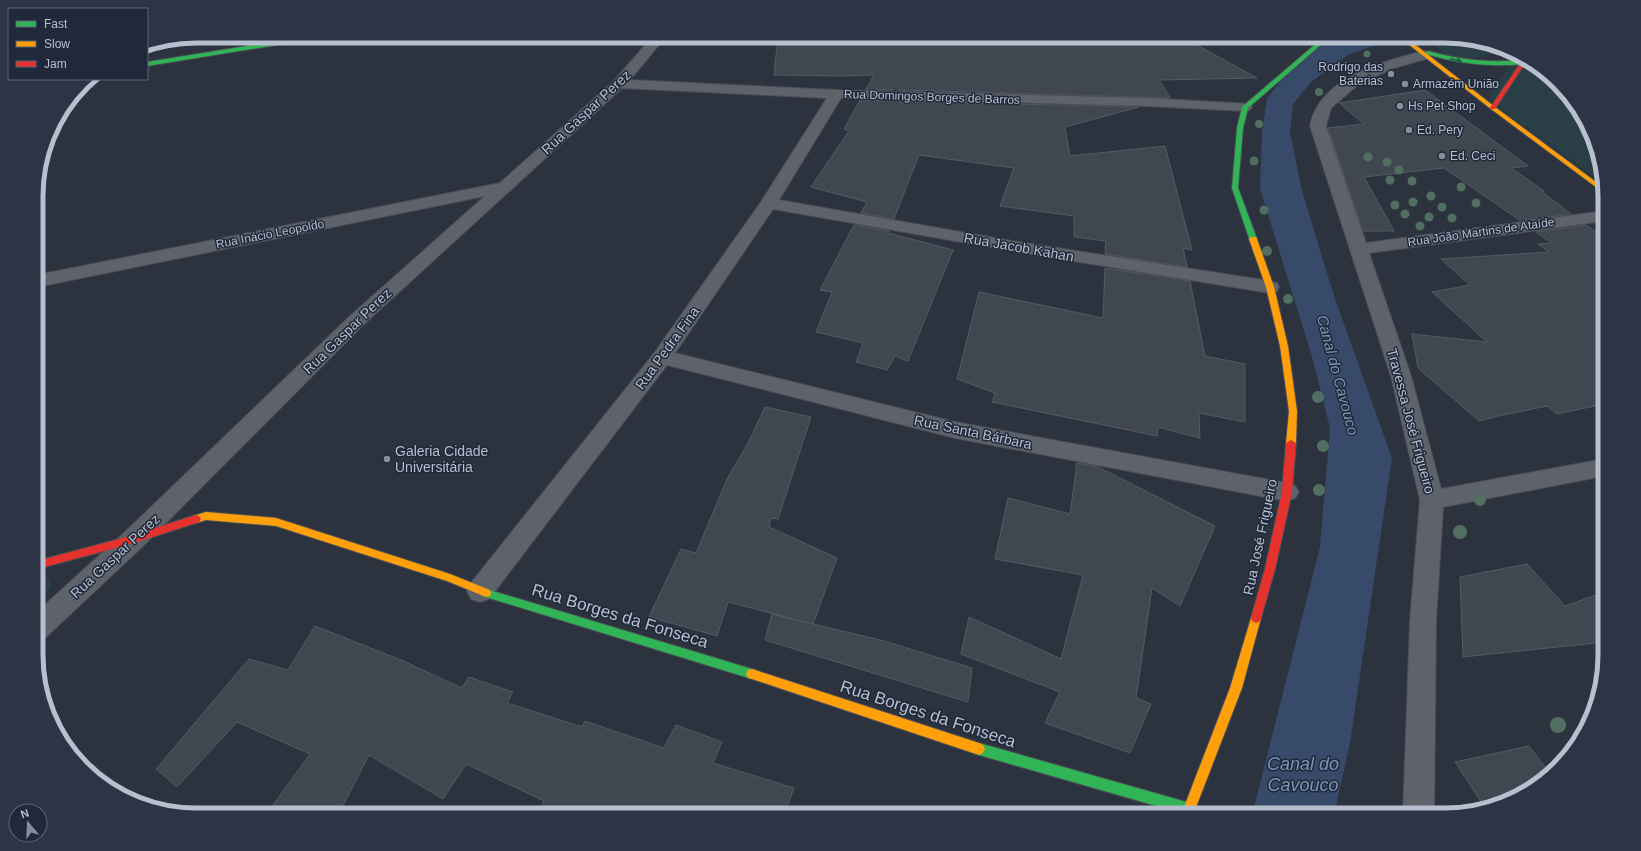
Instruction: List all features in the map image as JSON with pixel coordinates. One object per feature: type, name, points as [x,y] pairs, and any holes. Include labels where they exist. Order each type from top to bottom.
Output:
[{"type":"street","points":[[148,64],[275,43]]},
{"type":"street","name":"Rua Gaspar Perez","points":[[43,623],[134,539],[356,321],[619,84],[654,43]]},
{"type":"street","points":[[1245,107],[1320,43]]},
{"type":"street","points":[[1409,43],[1598,187]]},
{"type":"street","points":[[1419,51],[1454,60],[1474,63],[1504,64],[1518,61]]},
{"type":"street","name":"Travessa José Frigueiro","points":[[1418,808],[1423,621],[1432,500],[1401,376],[1318,126],[1324,107],[1343,89],[1367,74],[1419,51]]},
{"type":"street","points":[[1493,108],[1522,63]]},
{"type":"street","name":"Rua Domingos Borges de Barros","points":[[619,84],[837,94],[1146,102],[1245,107]]},
{"type":"street","name":"Rua Pedra Fina","points":[[480,590],[662,356],[769,203],[837,94]]},
{"type":"street","name":"Rua José Frigueiro","points":[[1191,808],[1236,688],[1270,569],[1287,492],[1293,411],[1284,346],[1270,287],[1235,188],[1240,128],[1245,107]]},
{"type":"street","name":"Rua Inácio Leopoldo","points":[[43,280],[503,187]]},
{"type":"street","name":"Rua Jacob Kahan","points":[[769,203],[1012,246],[1270,287]]},
{"type":"street","name":"Rua João Martins de Ataíde","points":[[1358,249],[1598,217]]},
{"type":"street","name":"Rua Santa Bárbara","points":[[662,356],[956,430],[1287,492]]},
{"type":"street","points":[[1432,500],[1598,469]]},
{"type":"street","name":"Rua Borges da Fonseca","points":[[43,563],[134,539],[173,525],[206,516],[276,522],[443,576],[480,590],[723,664],[960,743],[1176,808]]},
{"type":"green space","points":[[1431,43],[1465,44],[1496,52],[1482,57],[1468,59],[1447,55]]},
{"type":"green space","points":[[1514,59],[1522,63],[1546,81],[1560,95],[1578,120],[1593,156],[1597,179],[1492,103],[1489,96]]},
{"type":"green space","points":[[43,577],[50,579],[51,587],[43,596]]},
{"type":"water","name":"Canal do Cavouco","points":[[1328,43],[1381,43],[1348,55],[1311,82],[1293,104],[1290,132],[1302,191],[1335,299],[1392,458],[1350,743],[1336,808],[1254,808],[1320,547],[1330,428],[1311,353],[1260,189],[1262,132],[1267,98],[1291,69]]},
{"type":"building","points":[[777,43],[1193,43],[1257,78],[1159,80],[1170,98],[866,89],[874,75],[774,75]]},
{"type":"building","points":[[1425,90],[1528,166],[1511,168],[1544,191],[1541,191],[1571,214],[1521,221],[1444,168],[1364,177],[1394,231],[1363,231],[1328,128],[1364,124],[1339,103]]},
{"type":"building","points":[[860,100],[1139,107],[1065,127],[1070,156],[1165,146],[1192,250],[1183,248],[1187,267],[1105,254],[1106,241],[1074,237],[1074,216],[1000,206],[1014,168],[919,155],[894,219],[861,213],[867,202],[811,187],[849,131],[844,129]]},
{"type":"building","points":[[854,225],[889,231],[888,233],[953,250],[908,361],[895,356],[887,370],[856,362],[863,343],[816,332],[832,292],[820,290]]},
{"type":"building","points":[[1586,225],[1598,233],[1598,405],[1557,414],[1547,406],[1479,421],[1418,368],[1412,334],[1487,342],[1432,292],[1470,285],[1441,259],[1549,252],[1538,244],[1552,243],[1536,232]]},
{"type":"building","points":[[1105,268],[1190,281],[1205,356],[1245,364],[1245,422],[1199,413],[1200,438],[1158,427],[1157,436],[992,402],[995,393],[957,379],[979,292],[1103,318]]},
{"type":"building","points":[[765,407],[811,417],[778,519],[771,518],[769,527],[837,558],[813,624],[728,602],[717,636],[649,617],[681,549],[696,553],[727,479],[748,443]]},
{"type":"building","points":[[1077,463],[1096,466],[1215,526],[1180,606],[1152,588],[1136,698],[1151,704],[1130,753],[1045,723],[1060,692],[961,654],[969,617],[1061,659],[1083,575],[995,559],[1008,498],[1070,514]]},
{"type":"building","points":[[1527,564],[1565,606],[1598,594],[1598,643],[1463,657],[1460,577]]},
{"type":"building","points":[[772,614],[884,641],[972,668],[968,702],[765,640]]},
{"type":"building","points":[[315,626],[401,660],[462,688],[469,677],[513,692],[507,703],[582,727],[585,721],[664,748],[676,725],[722,742],[713,763],[794,788],[787,808],[540,808],[544,801],[466,764],[443,799],[369,755],[342,808],[271,808],[310,754],[237,722],[177,787],[156,769],[249,659],[288,670]]},
{"type":"building","points":[[1529,746],[1547,769],[1522,788],[1482,804],[1455,762]]},
{"type":"traffic: fast","points":[[148,64],[277,43]]},
{"type":"traffic: fast","points":[[1253,239],[1235,188],[1240,128],[1245,107],[1320,43]]},
{"type":"traffic: fast","points":[[1428,53],[1475,63],[1499,64],[1520,62]]},
{"type":"traffic: fast","points":[[486,593],[752,674]]},
{"type":"traffic: fast","points":[[979,749],[1186,808]]},
{"type":"traffic: slow","points":[[1410,43],[1493,108],[1598,187]]},
{"type":"traffic: slow","points":[[1253,239],[1270,287],[1284,346],[1293,411],[1291,443]]},
{"type":"traffic: slow","points":[[196,519],[206,516],[276,522],[450,578],[486,593]]},
{"type":"traffic: slow","points":[[1190,808],[1236,688],[1256,618]]},
{"type":"traffic: slow","points":[[752,674],[979,749]]},
{"type":"traffic: jam","points":[[1493,108],[1522,63]]},
{"type":"traffic: jam","points":[[1256,618],[1270,569],[1287,492],[1291,443]]},
{"type":"traffic: jam","points":[[43,563],[134,539],[196,519]]},
{"type":"place","name":"Rodrigo das Baterias","points":[[1391,74]]},
{"type":"place","name":"Armazém União","points":[[1405,84]]},
{"type":"place","name":"Hs Pet Shop","points":[[1400,106]]},
{"type":"place","name":"Ed. Pery","points":[[1409,130]]},
{"type":"place","name":"Ed. Ceci","points":[[1442,156]]},
{"type":"place","name":"Galeria Cidade Universitária","points":[[387,459]]}]
